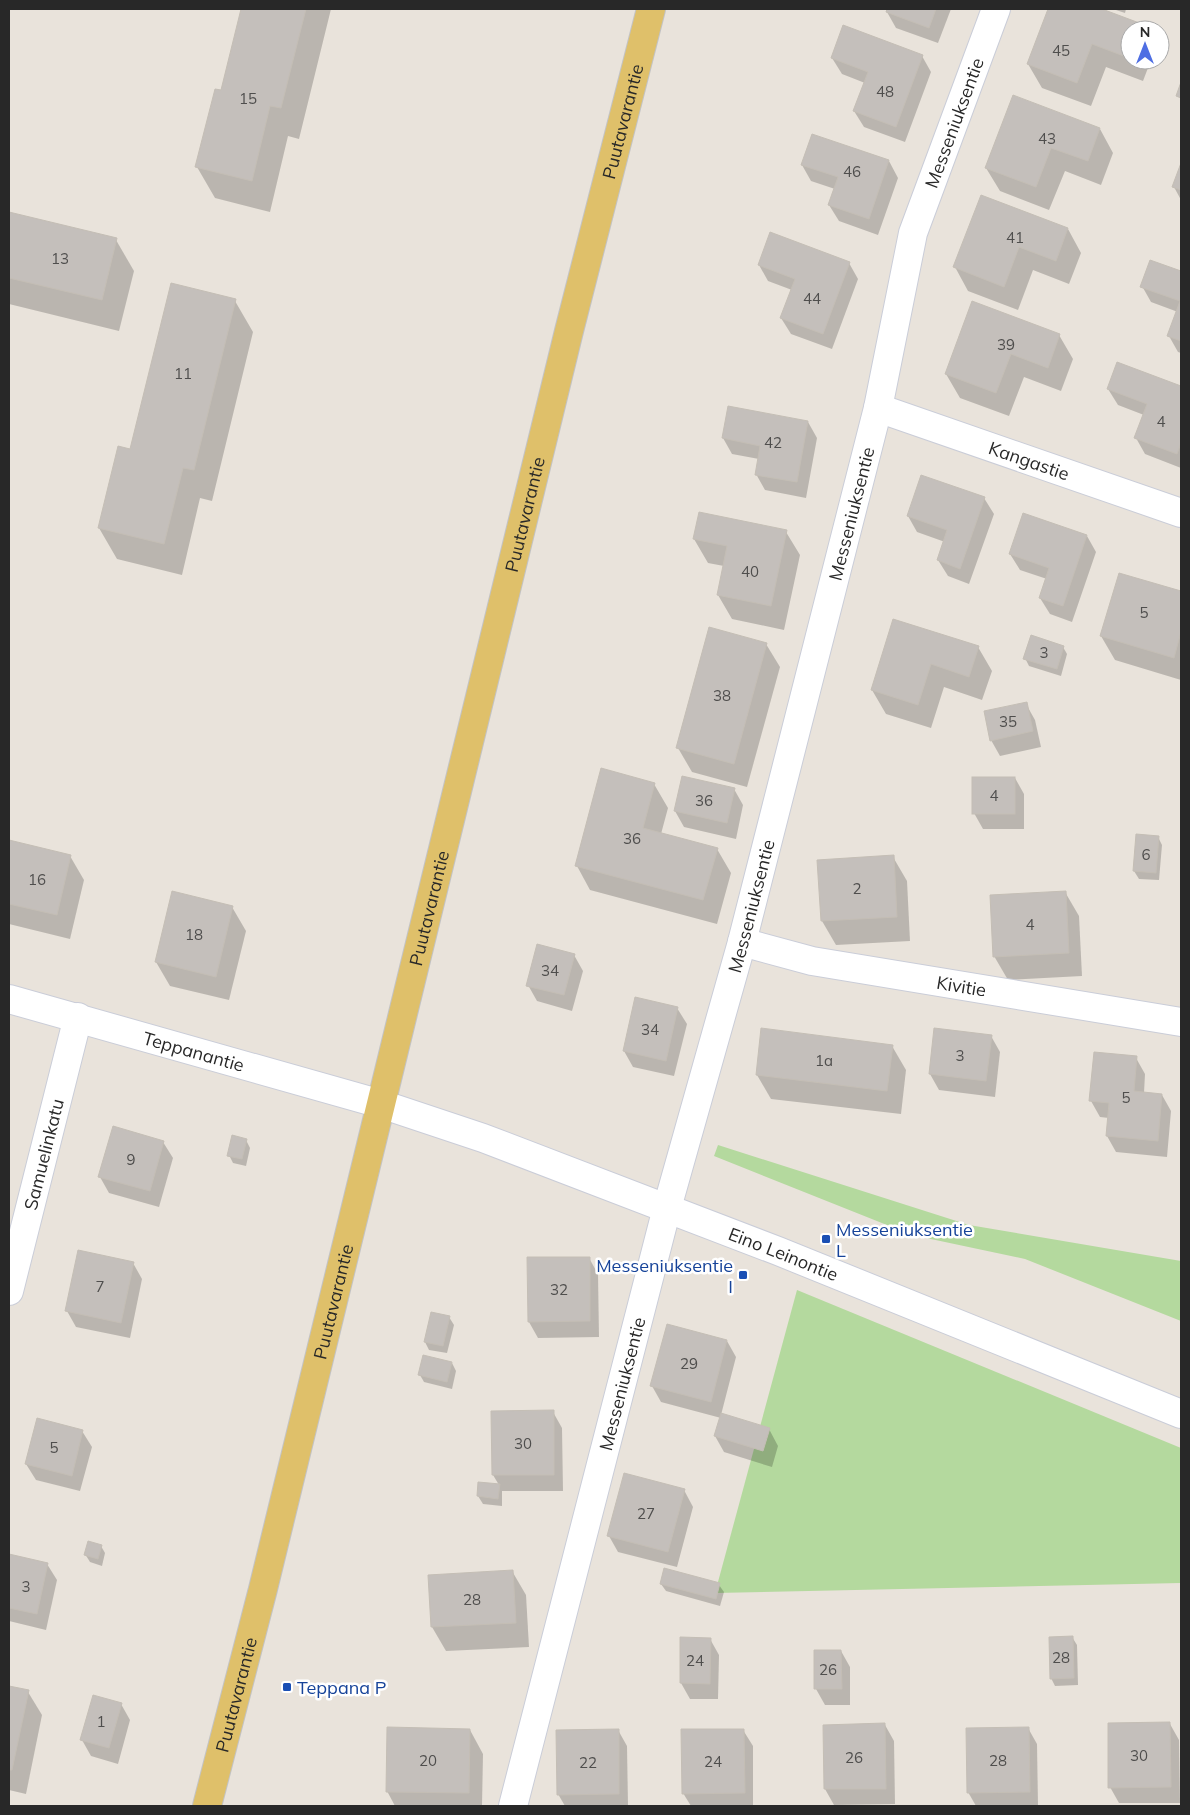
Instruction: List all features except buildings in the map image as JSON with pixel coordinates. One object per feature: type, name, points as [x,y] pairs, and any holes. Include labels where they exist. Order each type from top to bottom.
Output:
[{"type":"main road","name":"Puutavarantie","points":[[207,1806],[264,1589],[381,1104],[651,9]]},
{"type":"street","name":"Messeniuksentie","points":[[512,1806],[667,1208],[742,942],[878,408],[913,233],[996,9]]},
{"type":"street","name":"Kangastie","points":[[878,408],[1181,513]]},
{"type":"street","name":"Kivitie","points":[[742,942],[812,961],[1181,1022]]},
{"type":"street","name":"Teppanantie","points":[[9,999],[381,1104]]},
{"type":"street","name":"Samuelinkatu","points":[[9,1290],[78,1017]]},
{"type":"street","name":"Eino Leinontie","points":[[381,1104],[483,1138],[667,1208],[1181,1414]]},
{"type":"green space","points":[[718,1145],[969,1225],[1181,1261],[1181,1321],[1025,1259],[912,1235],[714,1156]]},
{"type":"green space","points":[[797,1290],[1181,1448],[1181,1583],[715,1593]]},
{"type":"place","name":"Messeniuksentie L","points":[[826,1239]]},
{"type":"place","name":"Messeniuksentie I","points":[[743,1275]]},
{"type":"place","name":"Teppana P","points":[[287,1687]]}]
